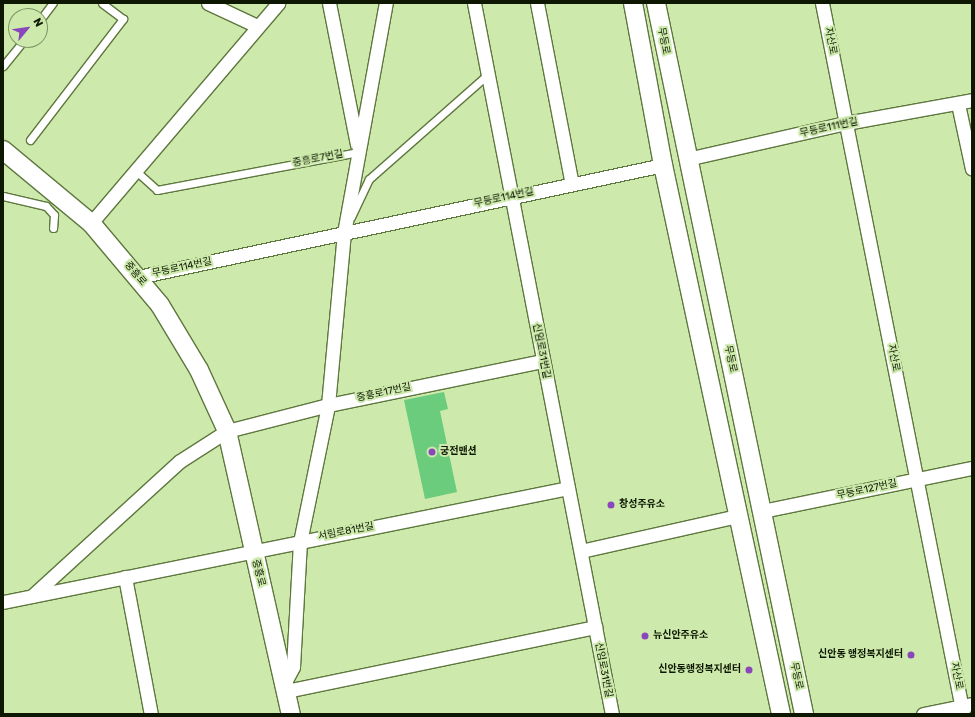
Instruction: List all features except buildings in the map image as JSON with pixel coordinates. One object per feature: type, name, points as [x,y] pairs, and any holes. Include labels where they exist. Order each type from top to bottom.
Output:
[{"type":"street","points":[[208,3],[257,26]]},
{"type":"street","points":[[91,223],[278,3]]},
{"type":"street","points":[[329,3],[358,152]]},
{"type":"street","points":[[285,686],[293,667],[300,542],[328,405],[344,233],[386,3]]},
{"type":"street","name":"신임로31번길","points":[[474,3],[612,714]]},
{"type":"street","points":[[537,3],[572,184]]},
{"type":"street","points":[[633,3],[664,165],[737,516],[781,714]]},
{"type":"street","name":"무등로","points":[[656,3],[687,160],[804,714]]},
{"type":"street","name":"자산로","points":[[822,3],[917,479],[966,708]]},
{"type":"street","name":"무등로111번길","points":[[687,160],[846,123],[958,104],[972,100]]},
{"type":"street","points":[[958,104],[972,168]]},
{"type":"street","name":"중흥로","points":[[3,150],[91,223],[138,277],[184,342],[227,431],[291,714]]},
{"type":"street","name":"무등로114번길","points":[[138,277],[512,196],[664,165]]},
{"type":"street","name":"중흥로17번길","points":[[227,431],[328,405],[543,361]]},
{"type":"street","points":[[32,596],[180,461],[227,431]]},
{"type":"street","name":"무등로127번길","points":[[762,512],[972,468]]},
{"type":"street","name":"서림로81번길","points":[[3,602],[568,488]]},
{"type":"street","points":[[581,551],[737,516]]},
{"type":"street","points":[[125,577],[151,714]]},
{"type":"street","points":[[285,686],[434,660],[595,627]]},
{"type":"street","points":[[923,714],[966,708]]},
{"type":"lane","points":[[30,140],[123,19],[102,3]]},
{"type":"lane","points":[[3,66],[18,48]]},
{"type":"lane","points":[[344,233],[369,179],[488,74]]},
{"type":"lane","name":"중흥로7번길","points":[[136,171],[157,190],[358,152]]},
{"type":"lane","points":[[3,196],[46,206],[54,215],[53,228]]},
{"type":"place","name":"궁전맨션","points":[[432,452]]},
{"type":"place","name":"창성주유소","points":[[611,505]]},
{"type":"place","name":"뉴신안주유소","points":[[645,636]]},
{"type":"place","name":"신안동 행정복지센터","points":[[911,655]]},
{"type":"place","name":"신안동행정복지센터","points":[[749,670]]}]
